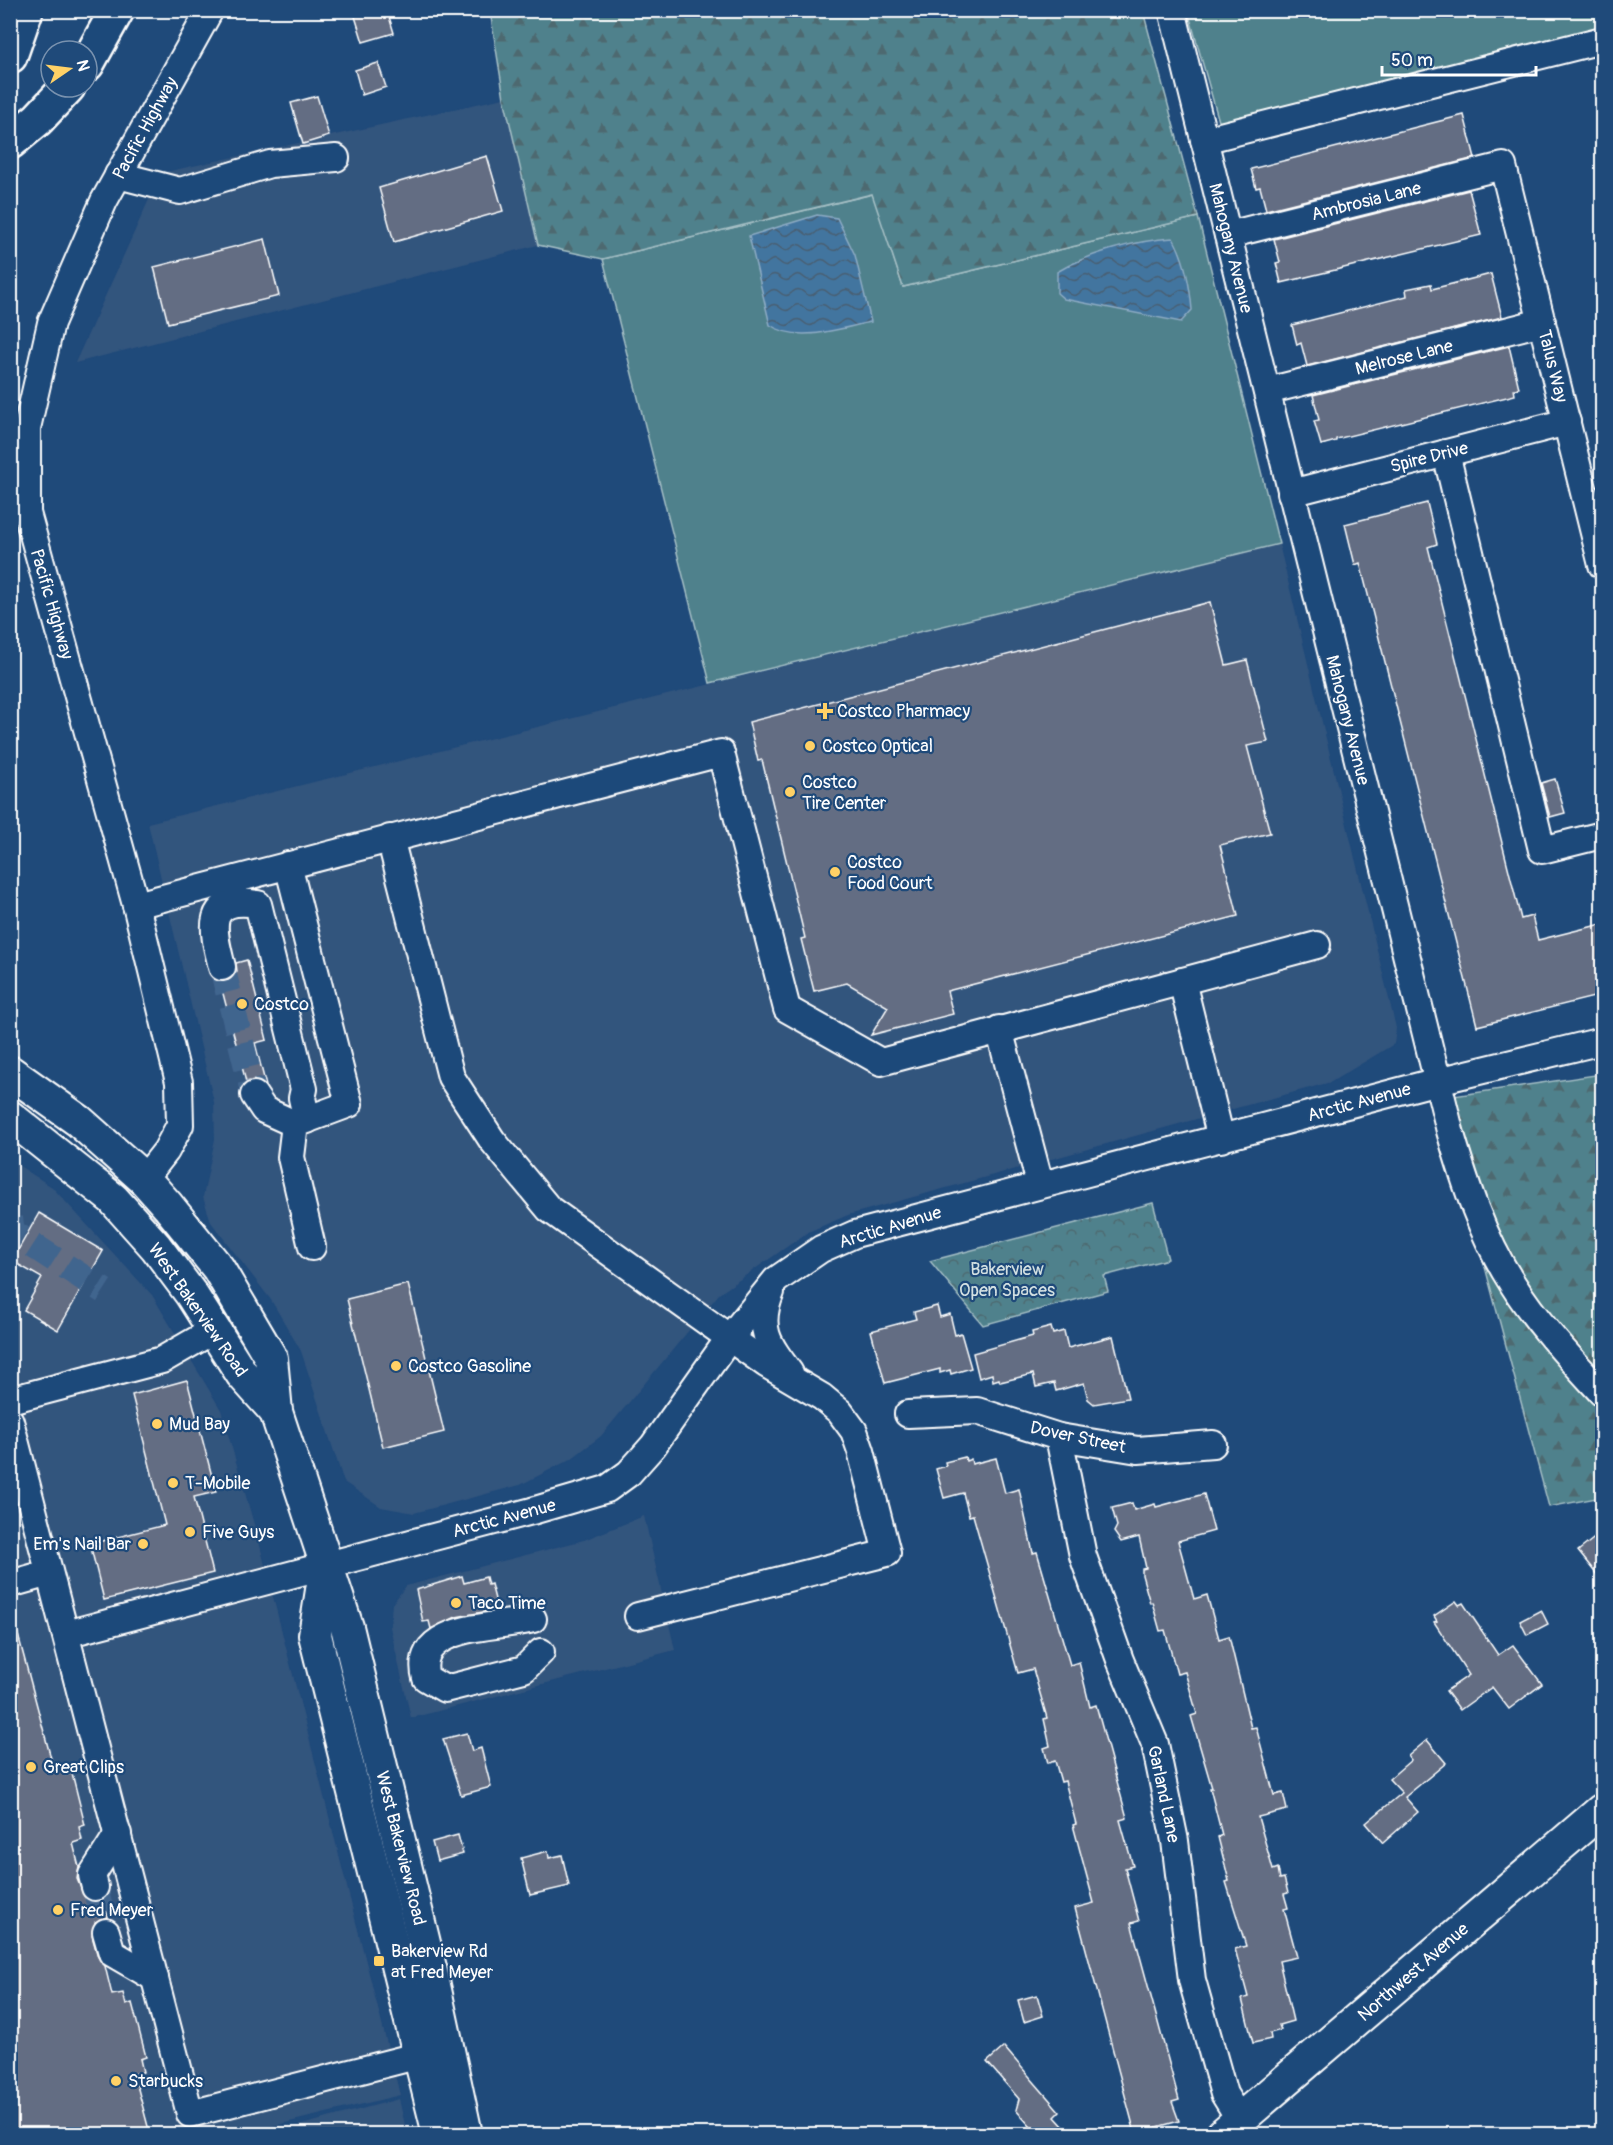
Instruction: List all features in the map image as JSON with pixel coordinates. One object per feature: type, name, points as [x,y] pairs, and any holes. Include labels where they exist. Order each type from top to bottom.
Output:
[{"type":"highway","points":[[10,30],[20,10]]},
{"type":"highway","points":[[10,56],[26,10]]},
{"type":"highway","points":[[99,42],[117,10]]},
{"type":"highway","points":[[10,142],[38,119],[57,99]]},
{"type":"main road","name":"West Bakerview Road","points":[[10,1072],[79,1121],[144,1179],[218,1268],[271,1358],[276,1412],[347,1627],[432,1976],[466,2134]]},
{"type":"main road","name":"West Bakerview Road","points":[[10,1117],[113,1198],[156,1247],[214,1329],[242,1374],[276,1412]]},
{"type":"main road","name":"West Bakerview Road","points":[[326,1564],[315,1635],[438,2134]]},
{"type":"main road","name":"Northwest Avenue","points":[[1232,2127],[1602,1810]]},
{"type":"main road","points":[[420,2055],[435,2067],[451,2134]]},
{"type":"street","name":"Pacific Highway","points":[[144,1179],[166,1151],[180,1125],[179,1082],[136,904],[27,513],[27,428],[51,323],[104,201],[210,10]]},
{"type":"street","name":"Mahogany Avenue","points":[[1172,10],[1438,1081],[1470,1201],[1512,1283],[1566,1352],[1602,1393]]},
{"type":"street","points":[[1204,140],[1602,40]]},
{"type":"street","points":[[118,175],[180,191],[270,164],[336,158]]},
{"type":"street","name":"Ambrosia Lane","points":[[1228,235],[1503,166]]},
{"type":"street","name":"Talus Way","points":[[1503,166],[1600,548]]},
{"type":"street","name":"Melrose Lane","points":[[1267,391],[1542,322]]},
{"type":"street","name":"Spire Drive","points":[[1291,493],[1567,422]]},
{"type":"street","points":[[1446,453],[1542,850],[1602,835]]},
{"type":"street","points":[[136,904],[721,753],[787,1009],[881,1062],[1317,945]]},
{"type":"street","points":[[390,838],[451,1077],[492,1140],[549,1209],[766,1364],[794,1378],[840,1412],[854,1431],[861,1451],[887,1553],[638,1616]]},
{"type":"street","points":[[254,1095],[264,1110],[301,1114],[349,1104],[288,865]]},
{"type":"street","points":[[222,966],[213,931],[215,916],[222,908],[233,902],[258,903],[295,894]]},
{"type":"street","points":[[258,903],[304,1089],[291,1157],[312,1247]]},
{"type":"street","points":[[1182,981],[1221,1139]]},
{"type":"street","points":[[999,1029],[1040,1184]]},
{"type":"street","name":"Arctic Avenue","points":[[66,1634],[532,1511],[607,1489],[629,1473],[654,1446],[730,1337],[776,1280],[821,1249],[855,1234],[1438,1081],[1602,1041]]},
{"type":"street","points":[[776,1280],[763,1311],[766,1335],[794,1378]]},
{"type":"street","points":[[10,1400],[162,1360],[214,1329]]},
{"type":"street","name":"Dover Street","points":[[908,1414],[977,1411],[1059,1437],[1138,1450],[1214,1444]]},
{"type":"street","points":[[10,1421],[190,2114],[420,2055]]},
{"type":"street","name":"Garland Lane","points":[[1059,1437],[1083,1556],[1119,1660],[1155,1744],[1175,1841],[1192,1980],[1232,2127]]},
{"type":"street","points":[[10,1584],[49,1573]]},
{"type":"street","points":[[533,1619],[512,1625],[500,1623],[438,1639],[425,1652],[422,1665],[426,1678],[445,1689],[524,1669],[542,1652]]},
{"type":"street","points":[[95,1887],[92,1875],[118,1834]]},
{"type":"street","points":[[106,1932],[112,1953],[155,1978]]},
{"type":"shaded area","points":[[504,98],[538,245],[75,363],[161,173]]},
{"type":"shaded area","points":[[1279,544],[1396,1028],[1394,1044],[1331,1082],[848,1215],[808,1232],[719,1294],[601,1436],[571,1459],[520,1485],[414,1513],[381,1507],[344,1482],[301,1351],[271,1300],[211,1222],[203,1197],[215,1139],[214,1102],[148,823]]},
{"type":"shaded area","points":[[10,1160],[52,1187],[152,1295],[221,1410],[258,1538],[400,2095],[240,2134],[11,2134]]},
{"type":"shaded area","points":[[644,1516],[675,1650],[411,1718],[390,1627],[392,1604],[406,1586],[584,1540]]},
{"type":"shaded area","points":[[399,2099],[407,2134],[268,2134]]},
{"type":"green space","points":[[490,11],[1143,11],[1198,217],[903,287],[872,194],[603,259],[538,245],[504,98]]},
{"type":"green space","points":[[1188,11],[1602,11],[1602,38],[1220,125]]},
{"type":"green space","points":[[873,194],[903,287],[1198,217],[1279,544],[710,683],[603,259]]},
{"type":"green space","points":[[1602,1074],[1602,1497],[1549,1507],[1440,1098]]},
{"type":"green space","name":"Bakerview Open Spaces","points":[[1153,1203],[1168,1259],[1104,1276],[1108,1291],[983,1325],[930,1261]]},
{"type":"water","points":[[817,215],[837,218],[855,255],[871,322],[819,333],[781,331],[770,325],[749,236]]},
{"type":"water","points":[[1173,238],[1186,273],[1192,310],[1181,322],[1064,299],[1057,293],[1057,272],[1069,265],[1113,249]]},
{"type":"building","points":[[353,10],[387,10],[394,33],[363,42]]},
{"type":"building","points":[[378,63],[386,87],[362,95],[355,70]]},
{"type":"building","points":[[317,96],[329,136],[303,144],[291,103]]},
{"type":"building","points":[[1464,115],[1475,158],[1266,210],[1260,187],[1256,188],[1251,169]]},
{"type":"building","points":[[487,156],[503,211],[394,242],[379,188]]},
{"type":"building","points":[[1469,190],[1481,235],[1281,283],[1276,263],[1280,262],[1274,239]]},
{"type":"building","points":[[265,239],[279,296],[168,323],[154,267]]},
{"type":"building","points":[[1491,274],[1502,317],[1307,366],[1301,343],[1297,345],[1292,325],[1407,296],[1406,289],[1431,284],[1432,289]]},
{"type":"building","points":[[1509,346],[1519,388],[1514,389],[1515,395],[1336,439],[1336,441],[1321,445],[1314,421],[1319,420],[1313,395]]},
{"type":"building","points":[[1427,503],[1437,544],[1428,547],[1521,919],[1532,916],[1538,940],[1602,924],[1602,995],[1477,1026],[1360,563],[1355,565],[1345,524]]},
{"type":"building","points":[[1210,602],[1226,665],[1247,660],[1268,742],[1247,746],[1270,833],[1220,845],[1238,916],[947,991],[953,1014],[871,1035],[888,1007],[847,983],[814,991],[801,939],[805,938],[762,760],[758,761],[749,722]]},
{"type":"building","points":[[1555,779],[1565,813],[1550,817],[1541,783]]},
{"type":"building","name":"Costco","points":[[247,960],[267,1040],[255,1043],[266,1086],[254,1080],[246,1082],[220,982],[232,978],[237,971],[236,963]]},
{"type":"building","points":[[39,1213],[103,1251],[58,1330],[24,1310],[42,1278],[12,1261]]},
{"type":"building","name":"Costco Gasoline","points":[[408,1284],[444,1432],[383,1447],[347,1299]]},
{"type":"building","points":[[937,1306],[940,1317],[950,1314],[955,1335],[961,1333],[971,1368],[951,1374],[950,1370],[940,1373],[940,1369],[885,1383],[871,1331],[916,1319],[914,1312]]},
{"type":"building","points":[[1051,1327],[1053,1334],[1064,1331],[1068,1348],[1113,1336],[1128,1398],[1094,1404],[1088,1399],[1084,1383],[1056,1391],[1054,1383],[1036,1387],[1033,1374],[1000,1382],[999,1379],[993,1381],[992,1374],[979,1378],[973,1353],[1033,1336],[1032,1332]]},
{"type":"building","points":[[187,1380],[216,1492],[194,1497],[213,1573],[104,1600],[90,1544],[165,1525],[132,1395]]},
{"type":"building","points":[[965,1457],[966,1461],[971,1459],[972,1464],[996,1458],[1005,1493],[1019,1489],[1033,1553],[1037,1552],[1070,1665],[1079,1662],[1090,1707],[1096,1705],[1127,1818],[1120,1820],[1133,1866],[1125,1868],[1139,1921],[1131,1923],[1179,2100],[1172,2102],[1179,2121],[1135,2133],[1075,1908],[1094,1903],[1073,1825],[1076,1824],[1065,1781],[1061,1782],[1055,1761],[1048,1763],[1044,1748],[1050,1746],[1044,1719],[1047,1718],[1033,1669],[1018,1673],[973,1515],[969,1516],[963,1493],[944,1498],[936,1469],[946,1466],[945,1462]]},
{"type":"building","points":[[1204,1494],[1214,1531],[1178,1541],[1194,1599],[1207,1595],[1219,1639],[1229,1636],[1251,1728],[1256,1727],[1274,1795],[1283,1793],[1287,1810],[1258,1817],[1273,1870],[1278,1868],[1280,1879],[1284,1878],[1288,1893],[1284,1894],[1288,1908],[1284,1909],[1297,1957],[1279,1961],[1293,2021],[1279,2025],[1281,2030],[1270,2033],[1271,2039],[1253,2043],[1242,1999],[1248,1997],[1235,1949],[1246,1946],[1226,1882],[1229,1881],[1218,1837],[1222,1835],[1210,1788],[1212,1788],[1191,1716],[1197,1714],[1185,1672],[1177,1674],[1165,1630],[1160,1631],[1152,1602],[1150,1603],[1142,1575],[1142,1569],[1146,1568],[1139,1537],[1121,1542],[1114,1532],[1117,1526],[1112,1508],[1132,1503],[1134,1510],[1155,1504],[1156,1507]]},
{"type":"building","points":[[1602,1532],[1602,1581],[1578,1551]]},
{"type":"building","name":"Taco Time","points":[[462,1576],[464,1583],[486,1577],[488,1585],[491,1584],[496,1603],[492,1604],[494,1610],[456,1617],[431,1629],[429,1621],[423,1622],[416,1590]]},
{"type":"building","points":[[1456,1601],[1459,1605],[1463,1603],[1498,1655],[1513,1645],[1542,1684],[1509,1709],[1492,1687],[1460,1710],[1446,1691],[1469,1675],[1434,1622],[1437,1621],[1434,1616]]},
{"type":"building","points":[[1541,1610],[1548,1624],[1527,1635],[1520,1621]]},
{"type":"building","name":"Fred Meyer","points":[[16,1627],[53,1766],[62,1764],[65,1775],[72,1773],[85,1825],[79,1827],[82,1840],[73,1843],[79,1867],[77,1879],[85,1898],[91,1902],[103,1899],[108,1917],[95,1922],[92,1936],[98,1957],[105,1966],[112,1995],[123,1993],[126,2005],[132,2003],[146,2057],[140,2059],[143,2072],[134,2074],[150,2134],[10,2134],[10,1628]]},
{"type":"building","points":[[467,1733],[472,1751],[481,1748],[491,1787],[461,1795],[443,1739]]},
{"type":"building","points":[[1427,1740],[1446,1763],[1405,1797],[1418,1812],[1383,1843],[1366,1823],[1402,1793],[1389,1779],[1411,1760],[1408,1756]]},
{"type":"building","points":[[458,1835],[463,1854],[437,1861],[432,1842]]},
{"type":"building","points":[[548,1851],[549,1858],[562,1855],[569,1886],[530,1895],[521,1858]]},
{"type":"building","points":[[1037,1995],[1043,2016],[1024,2022],[1018,2000]]},
{"type":"building","points":[[1004,2047],[1060,2112],[1055,2117],[1064,2127],[1055,2134],[1037,2134],[1016,2110],[1019,2099],[987,2062]]},
{"type":"tunnel","points":[[222,967],[254,1095]]},
{"type":"tunnel","points":[[10,1218],[12,1232],[104,1291]]},
{"type":"tunnel","points":[[95,1887],[106,1932]]},
{"type":"place","name":"Costco Pharmacy","points":[[825,711]]},
{"type":"place","name":"Costco Optical","points":[[810,746]]},
{"type":"place","name":"Costco Tire Center","points":[[790,792]]},
{"type":"place","name":"Costco Food Court","points":[[835,872]]},
{"type":"place","name":"Costco","points":[[242,1004]]},
{"type":"place","name":"Costco Gasoline","points":[[396,1366]]},
{"type":"place","name":"Mud Bay","points":[[157,1424]]},
{"type":"place","name":"T-Mobile","points":[[173,1483]]},
{"type":"place","name":"Five Guys","points":[[190,1532]]},
{"type":"place","name":"Em's Nail Bar","points":[[143,1544]]},
{"type":"place","name":"Taco Time","points":[[456,1603]]},
{"type":"place","name":"Great Clips","points":[[31,1767]]},
{"type":"place","name":"Fred Meyer","points":[[58,1910]]},
{"type":"place","name":"Bakerview Rd at Fred Meyer","points":[[379,1961]]},
{"type":"place","name":"Starbucks","points":[[116,2081]]}]
